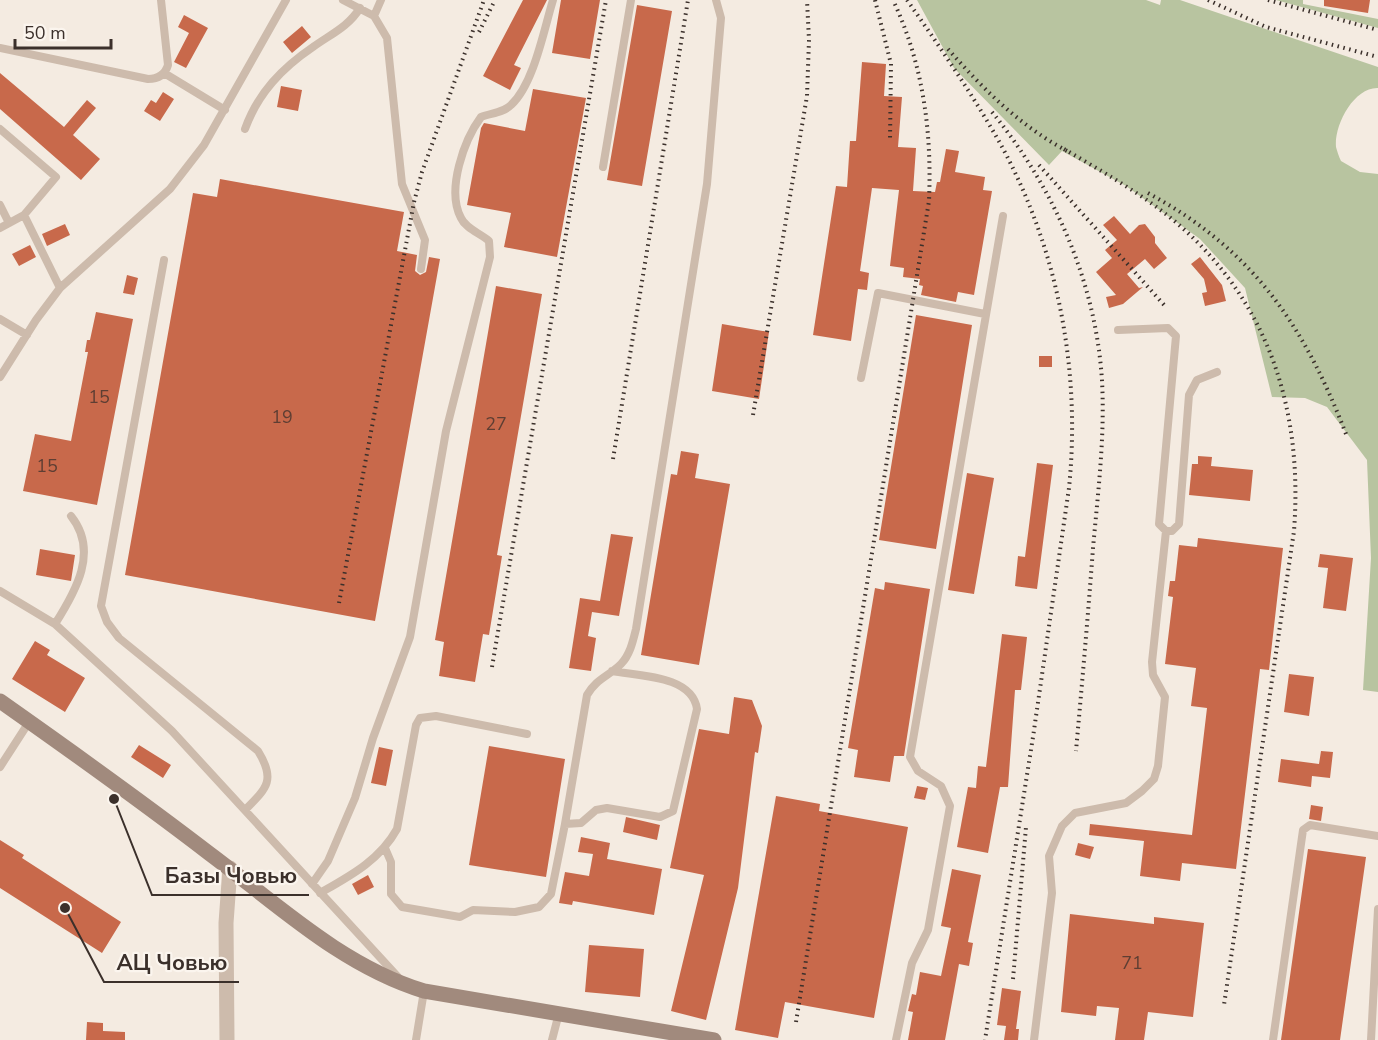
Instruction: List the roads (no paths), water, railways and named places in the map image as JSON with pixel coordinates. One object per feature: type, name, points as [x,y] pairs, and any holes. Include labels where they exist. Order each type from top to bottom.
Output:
[{"type":"main road","points":[[0,701],[106,775],[316,935],[358,962],[406,986],[424,991],[714,1040]]},
{"type":"street","points":[[227,1040],[226,923],[230,868]]},
{"type":"lane","points":[[0,48],[148,79],[157,78],[164,73],[168,61],[160,0]]},
{"type":"lane","points":[[0,377],[60,288],[170,189],[204,145],[286,0]]},
{"type":"lane","points":[[343,0],[374,16],[387,38],[402,184],[425,240],[421,269]]},
{"type":"lane","points":[[374,16],[381,0]]},
{"type":"lane","points":[[312,884],[328,861],[355,798],[373,738],[410,638],[446,431],[490,257],[489,241],[466,225],[459,216],[456,190],[460,160],[481,117],[503,111],[523,90],[535,61],[553,0]]},
{"type":"lane","points":[[603,167],[631,0]]},
{"type":"lane","points":[[385,848],[391,862],[391,894],[402,907],[460,917],[473,910],[523,911],[539,907],[551,894],[587,695],[593,684],[612,671],[628,654],[636,629],[707,184],[721,18],[716,0]]},
{"type":"lane","points":[[245,129],[253,109],[283,70],[350,23],[360,8]]},
{"type":"lane","points":[[164,73],[225,110]]},
{"type":"lane","points":[[0,129],[56,177],[24,215],[0,228]]},
{"type":"lane","points":[[0,206],[9,223]]},
{"type":"lane","points":[[24,215],[60,288]]},
{"type":"lane","points":[[896,1040],[912,963],[928,930],[950,806],[941,786],[918,771],[910,757],[1003,216]]},
{"type":"lane","points":[[164,260],[101,606],[107,622],[119,638],[258,751],[266,764],[268,776],[266,786],[245,810]]},
{"type":"lane","points":[[861,378],[878,293],[985,314]]},
{"type":"lane","points":[[0,319],[27,335]]},
{"type":"lane","points":[[1118,330],[1168,328],[1176,336],[1158,524],[1166,531],[1172,531],[1179,524],[1189,395],[1197,380],[1217,372]]},
{"type":"lane","points":[[55,624],[71,600],[85,559],[86,542],[80,526],[71,516]]},
{"type":"lane","points":[[1034,1040],[1052,893],[1049,856],[1058,833],[1075,813],[1110,807],[1134,797],[1154,779],[1158,766],[1165,698],[1153,675],[1152,662],[1166,531]]},
{"type":"lane","points":[[0,591],[26,604],[55,624],[172,731],[406,986]]},
{"type":"lane","points":[[564,824],[581,823],[596,810],[607,808],[660,817],[673,811],[677,802],[697,709],[696,701],[682,686],[612,671]]},
{"type":"lane","points":[[320,893],[363,867],[385,848],[397,829],[416,725],[420,718],[436,716],[527,734]]},
{"type":"lane","points":[[0,768],[29,722]]},
{"type":"lane","points":[[1273,1040],[1303,830],[1310,825],[1378,836],[1378,847]]},
{"type":"lane","points":[[1371,1040],[1378,909]]},
{"type":"lane","points":[[416,1040],[424,991]]},
{"type":"lane","points":[[552,1040],[559,1013]]},
{"type":"railway","points":[[339,603],[414,202],[422,172],[484,0]]},
{"type":"railway","points":[[479,32],[495,0]]},
{"type":"railway","points":[[492,667],[606,0]]},
{"type":"railway","points":[[613,459],[688,0]]},
{"type":"railway","points":[[753,415],[807,96],[809,40],[807,0]]},
{"type":"railway","points":[[875,0],[891,64],[890,141]]},
{"type":"railway","points":[[796,1022],[929,201],[929,149],[923,98],[912,49],[893,0]]},
{"type":"railway","points":[[907,0],[979,108],[1021,185],[1051,269],[1068,355],[1072,444],[1069,488],[1033,737],[985,1040]]},
{"type":"railway","points":[[1208,0],[1266,27],[1378,57]]},
{"type":"railway","points":[[1268,0],[1378,30]]},
{"type":"railway","points":[[948,49],[1020,120],[1071,153]]},
{"type":"railway","points":[[992,112],[1034,172],[1068,238],[1081,272],[1098,344],[1103,402],[1102,444],[1076,751]]},
{"type":"railway","points":[[1064,149],[1151,203],[1178,224],[1210,255],[1236,289],[1258,325],[1274,363],[1286,403],[1293,444],[1294,531],[1224,1005]]},
{"type":"railway","points":[[1039,165],[1165,306]]},
{"type":"railway","points":[[1148,193],[1185,215],[1217,239],[1271,294],[1293,325],[1312,358],[1346,434]]},
{"type":"railway","points":[[1013,979],[1026,827]]},
{"type":"place","name":"Базы Човью","points":[[114,799]]},
{"type":"place","name":"АЦ Човью","points":[[65,908]]}]
